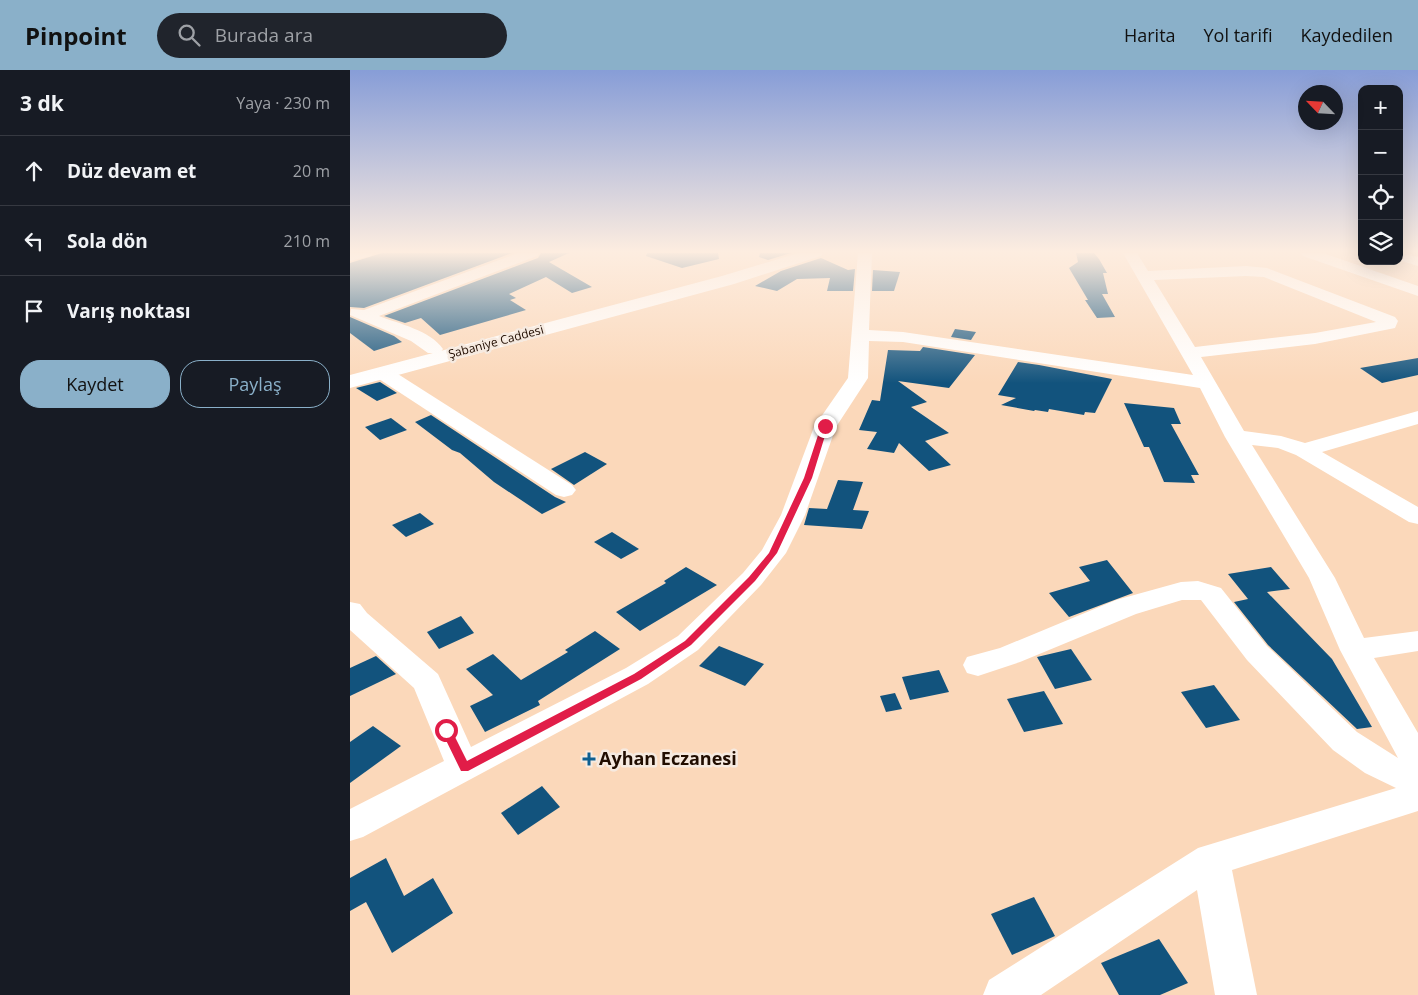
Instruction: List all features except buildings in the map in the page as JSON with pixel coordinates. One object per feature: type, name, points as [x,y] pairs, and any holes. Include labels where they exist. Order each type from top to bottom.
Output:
[{"type":"highway","points":[[350,370],[629,296]]},
{"type":"highway","name":"Şabaniye Caddesi","points":[[350,382],[668,296]]},
{"type":"street","points":[[354,312],[402,296]]},
{"type":"street","points":[[350,826],[638,676],[688,643],[752,579],[773,553],[793,515],[808,478],[825,426],[858,378],[862,296]]},
{"type":"street","points":[[1154,296],[1207,383],[1236,437],[1322,578],[1355,650],[1418,763]]},
{"type":"street","points":[[1189,353],[1291,343],[1365,331],[1389,324],[1389,321],[1326,296]]},
{"type":"street","points":[[354,312],[417,337],[434,349]]},
{"type":"street","points":[[860,335],[903,337],[1207,383]]},
{"type":"street","points":[[383,373],[564,490]]},
{"type":"street","points":[[1304,450],[1418,417]]},
{"type":"street","points":[[1236,437],[1281,442],[1304,450],[1418,517]]},
{"type":"street","points":[[978,665],[1010,655],[1126,607],[1181,591],[1198,590],[1211,594],[1258,653],[1345,741],[1377,763],[1418,783]]},
{"type":"street","points":[[350,611],[357,620],[427,682],[446,730],[464,767]]},
{"type":"street","points":[[1355,650],[1418,641]]},
{"type":"street","points":[[1004,995],[1211,860],[1418,796]]},
{"type":"street","points":[[1211,860],[1236,995]]},
{"type":"place","name":"Ayhan Eczanesi","points":[[589,759]]},
{"type":"route","points":[[446,730],[464,767],[638,676],[688,643],[752,579],[773,553],[793,515],[808,478],[825,426]]}]
